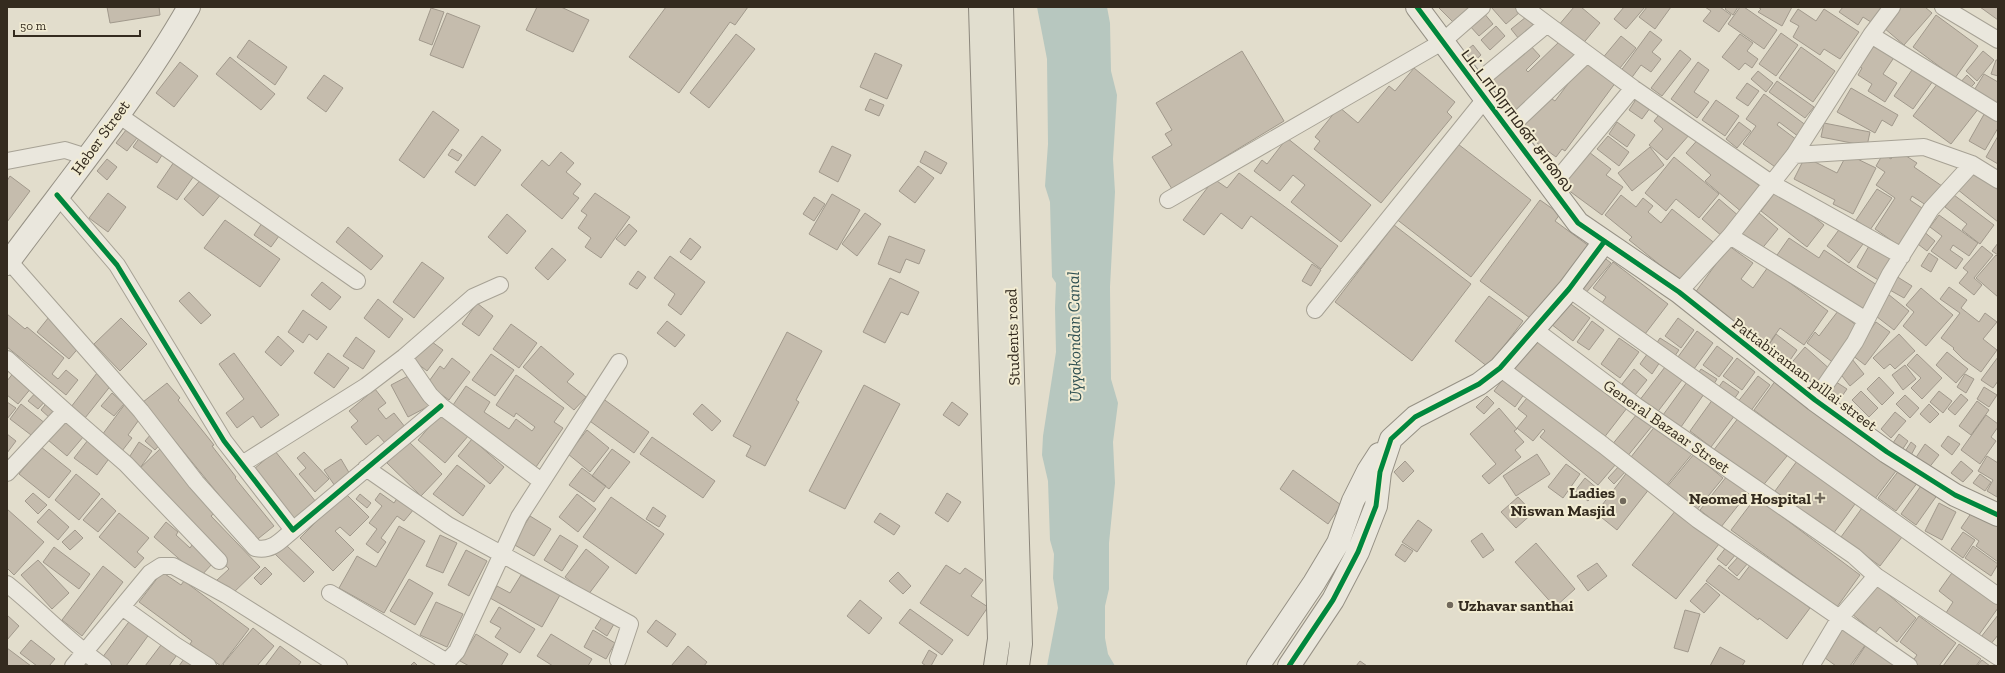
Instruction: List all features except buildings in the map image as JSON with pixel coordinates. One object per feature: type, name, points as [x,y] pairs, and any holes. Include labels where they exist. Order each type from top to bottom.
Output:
[{"type":"main road","points":[[980,7],[999,639],[995,666]]},
{"type":"main road","name":"Students road","points":[[1002,7],[1021,644],[1018,666]]},
{"type":"street","name":"Heber Street","points":[[8,263],[57,195],[87,157],[171,39],[189,7]]},
{"type":"street","name":"பட்டாபிராமன் சாலை","points":[[1417,7],[1508,130],[1552,186],[1578,223],[1604,242]]},
{"type":"street","points":[[1168,200],[1442,42],[1482,7]]},
{"type":"street","points":[[1524,7],[1546,25],[1633,88],[1771,183],[1902,256]]},
{"type":"street","points":[[1679,292],[1730,236],[1794,155],[1871,35],[1892,7]]},
{"type":"street","points":[[1943,7],[1998,40]]},
{"type":"street","points":[[1315,310],[1480,92],[1546,25]]},
{"type":"street","points":[[1871,35],[1998,113]]},
{"type":"street","points":[[1508,130],[1587,54]]},
{"type":"street","points":[[1552,186],[1633,88]]},
{"type":"street","points":[[117,114],[357,281]]},
{"type":"street","points":[[1794,155],[1924,147],[1972,164],[1998,180]]},
{"type":"street","points":[[7,161],[65,150],[87,157]]},
{"type":"street","points":[[1815,400],[1855,342],[1902,256],[1931,209],[1972,164]]},
{"type":"street","points":[[57,195],[117,265],[224,441],[293,530]]},
{"type":"street","points":[[1730,236],[1866,320]]},
{"type":"street","points":[[1258,666],[1314,583],[1338,543],[1353,501],[1368,470],[1391,439],[1414,417],[1479,384],[1500,368],[1535,330],[1569,289],[1604,242]]},
{"type":"street","name":"Pattabiraman pillai street","points":[[1604,242],[1679,292],[1815,400],[1887,452],[1954,495],[1998,515]]},
{"type":"street","points":[[8,263],[141,411],[196,482],[255,548],[264,550],[274,546],[441,406]]},
{"type":"street","points":[[242,464],[366,386],[404,357],[473,297],[500,285]]},
{"type":"street","points":[[1569,289],[1998,596]]},
{"type":"street","name":"General Bazaar Street","points":[[1535,330],[1636,404],[1854,556],[1876,576],[1998,657]]},
{"type":"street","points":[[404,357],[430,395],[441,406],[541,481]]},
{"type":"street","points":[[7,359],[126,464],[219,561]]},
{"type":"street","points":[[330,593],[445,664],[457,651],[519,517],[618,362]]},
{"type":"street","points":[[1500,368],[1603,445],[1698,520],[1909,666]]},
{"type":"street","points":[[7,473],[65,411]]},
{"type":"street","points":[[1289,666],[1333,600],[1358,552],[1376,506],[1380,472],[1391,439]]},
{"type":"street","points":[[366,468],[448,525],[502,553],[630,624],[618,664]]},
{"type":"street","points":[[73,666],[150,573],[161,566],[173,566],[226,595],[339,666]]},
{"type":"street","points":[[1811,666],[1839,619],[1876,576]]},
{"type":"street","points":[[7,584],[38,609],[84,653],[103,666]]},
{"type":"street","points":[[122,607],[175,645],[208,666]]},
{"type":"water","name":"Uyyakondan Canal","points":[[1037,7],[1107,7],[1110,23],[1111,71],[1117,95],[1113,159],[1115,192],[1110,287],[1111,379],[1118,403],[1113,442],[1115,483],[1109,543],[1109,589],[1105,606],[1105,638],[1108,654],[1115,666],[1047,666],[1058,608],[1053,578],[1054,554],[1050,540],[1048,481],[1042,455],[1043,436],[1056,352],[1056,283],[1052,277],[1050,202],[1045,186],[1048,144],[1047,59]]},
{"type":"cycle path","points":[[1417,7],[1578,223],[1679,292],[1815,400],[1887,452],[1955,495],[1998,515]]},
{"type":"cycle path","points":[[57,195],[117,265],[224,441],[293,530],[441,406]]},
{"type":"cycle path","points":[[1289,666],[1333,600],[1358,552],[1376,506],[1380,472],[1391,439],[1415,417],[1479,384],[1500,368],[1569,289],[1604,242]]},
{"type":"place","name":"Neomed Hospital","points":[[1820,498]]},
{"type":"place","name":"Ladies Niswan Masjid","points":[[1623,501]]},
{"type":"place","name":"Uzhavar santhai","points":[[1450,605]]}]
